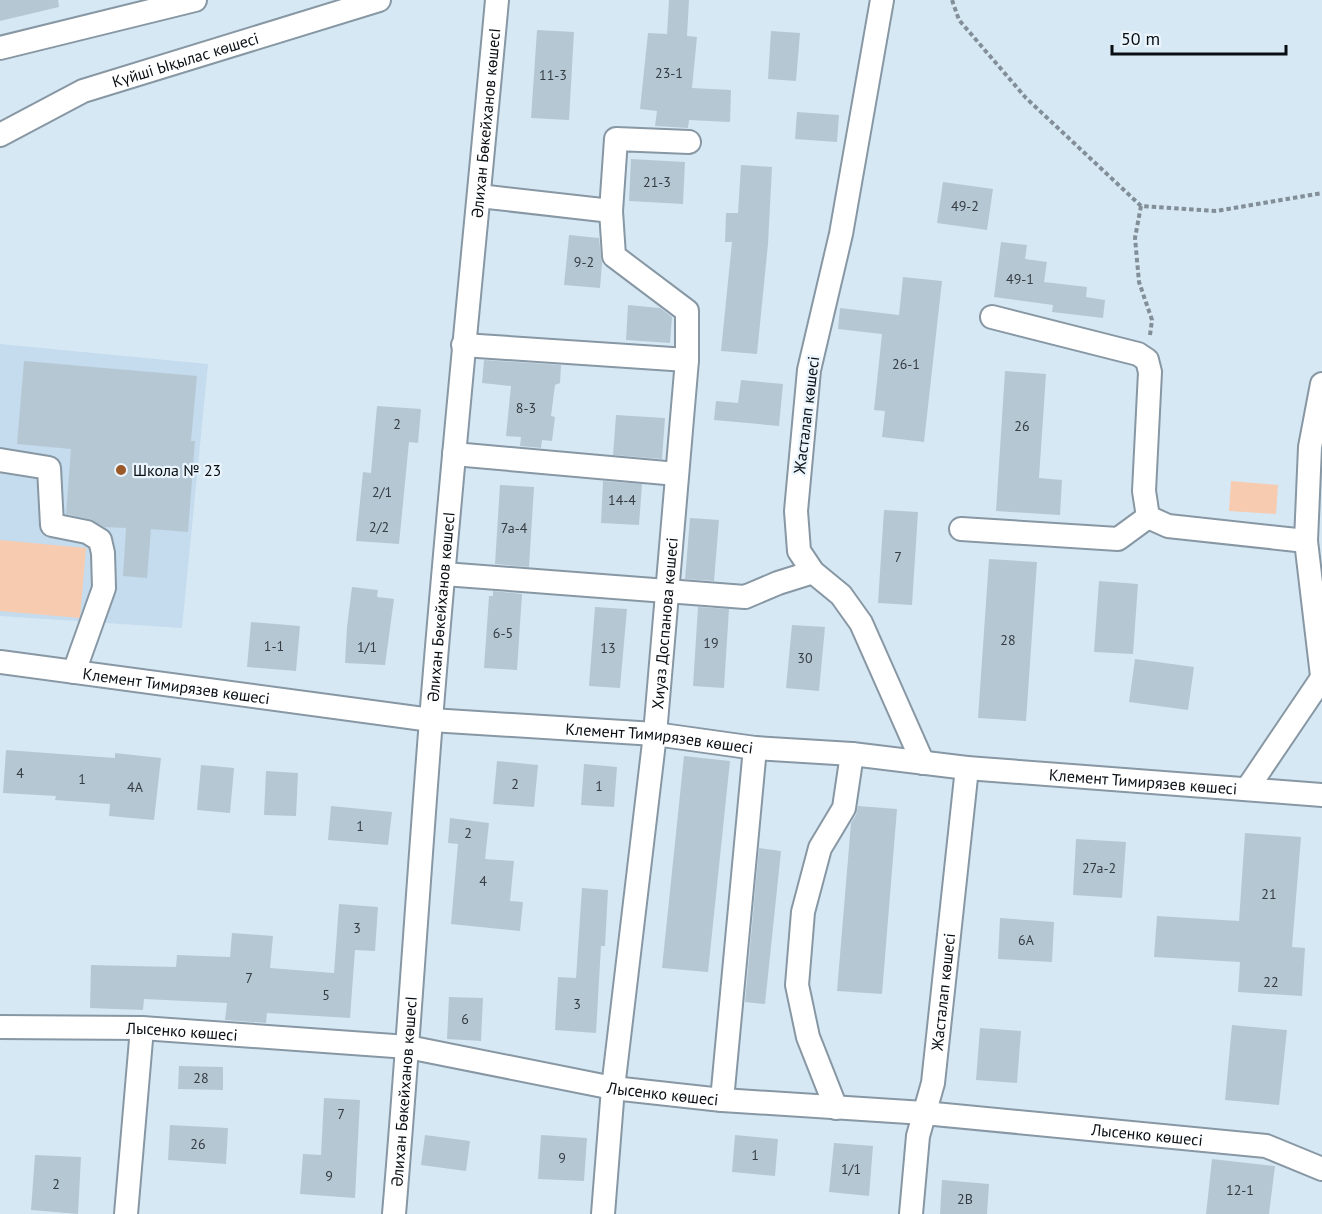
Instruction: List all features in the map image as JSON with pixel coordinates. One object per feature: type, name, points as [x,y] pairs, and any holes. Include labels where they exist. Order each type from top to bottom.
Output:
[{"type":"street","points":[[0,48],[195,0]]},
{"type":"street","name":"Күйші Ықылас көшесі","points":[[0,135],[83,91],[379,0]]},
{"type":"street","name":"Әлихан Бөкейханов көшесI","points":[[394,1214],[431,720],[496,0]]},
{"type":"street","name":"Жасталап көшесі","points":[[882,0],[841,234],[809,370],[796,511],[799,551],[813,572],[841,595],[861,623],[923,763]]},
{"type":"street","name":"Хиуаз Доспанова көшесі","points":[[603,1214],[613,1088],[656,734],[687,360],[687,311],[614,256],[611,211],[616,140],[689,142]]},
{"type":"street","points":[[479,196],[611,211]]},
{"type":"street","points":[[992,317],[1138,354],[1147,360],[1150,372],[1144,491],[1148,517]]},
{"type":"street","points":[[464,345],[687,360]]},
{"type":"street","points":[[1247,789],[1322,677],[1306,541],[1310,447],[1322,384]]},
{"type":"street","points":[[454,454],[677,474]]},
{"type":"street","points":[[0,460],[50,468],[52,525],[87,532],[100,540],[103,553],[104,588],[74,672]]},
{"type":"street","points":[[961,529],[1118,539],[1148,517]]},
{"type":"street","points":[[1148,517],[1168,526],[1306,541]]},
{"type":"street","points":[[444,574],[745,597],[813,572]]},
{"type":"street","name":"Клемент Тимирязев көшесі","points":[[0,662],[431,720],[656,734],[755,748],[852,754],[968,768],[1322,795]]},
{"type":"street","points":[[722,1100],[755,748]]},
{"type":"street","points":[[836,1108],[808,1037],[797,985],[803,912],[820,848],[844,807],[852,754]]},
{"type":"street","name":"Жасталап көшесі","points":[[911,1214],[918,1136],[933,1083],[968,768]]},
{"type":"street","name":"Лысенко көшесі","points":[[0,1027],[142,1028],[408,1047],[613,1088],[722,1100],[924,1113],[1266,1146],[1322,1169]]},
{"type":"street","points":[[126,1214],[142,1028]]},
{"type":"path","points":[[952,0],[959,20],[1026,98],[1141,206],[1216,211],[1322,193]]},
{"type":"path","points":[[1141,206],[1135,238],[1139,282],[1152,320],[1147,360]]},
{"type":"shaded area","points":[[0,344],[208,364],[182,628],[0,616]]},
{"type":"shaded area","points":[[1231,481],[1278,485],[1276,514],[1229,511]]},
{"type":"shaded area","points":[[0,540],[86,548],[80,618],[0,611]]},
{"type":"building","points":[[0,0],[58,0],[59,7],[0,21]]},
{"type":"building","points":[[669,0],[689,0],[687,36],[697,37],[692,88],[731,90],[730,122],[689,120],[688,128],[655,126],[657,111],[640,109],[648,33],[667,34]]},
{"type":"building","points":[[537,30],[574,32],[569,120],[531,118]]},
{"type":"building","points":[[771,31],[800,33],[796,81],[768,79]]},
{"type":"building","points":[[797,112],[839,115],[837,142],[795,139]]},
{"type":"building","points":[[631,159],[685,162],[683,204],[629,201]]},
{"type":"building","points":[[741,165],[772,167],[768,244],[757,354],[721,351],[732,242],[725,242],[726,213],[738,213]]},
{"type":"building","points":[[943,182],[993,189],[987,230],[937,223]]},
{"type":"building","points":[[569,235],[599,238],[602,263],[600,288],[564,285]]},
{"type":"building","points":[[1001,242],[1027,245],[1025,259],[1047,262],[1044,282],[1087,287],[1086,297],[1105,300],[1103,318],[1052,312],[1053,305],[994,297]]},
{"type":"building","points":[[903,277],[942,281],[924,442],[882,437],[885,411],[874,410],[882,334],[838,329],[840,308],[899,315]]},
{"type":"building","points":[[628,305],[660,308],[672,317],[670,343],[626,340]]},
{"type":"building","points":[[484,360],[561,365],[560,383],[555,385],[551,416],[555,417],[552,441],[542,440],[541,448],[520,446],[521,437],[506,436],[511,386],[482,383]]},
{"type":"building","points":[[24,361],[197,376],[191,441],[195,441],[188,532],[151,529],[147,578],[123,576],[126,528],[104,527],[90,519],[66,514],[71,449],[17,444]]},
{"type":"building","points":[[1005,371],[1046,374],[1039,478],[1062,480],[1060,515],[996,511]]},
{"type":"building","points":[[741,380],[783,384],[779,426],[714,420],[716,401],[738,403]]},
{"type":"building","points":[[377,406],[421,409],[418,443],[409,442],[399,544],[356,541],[363,472],[371,473]]},
{"type":"building","points":[[616,415],[665,418],[662,459],[613,455]]},
{"type":"building","points":[[603,481],[642,484],[639,525],[601,523]]},
{"type":"building","points":[[500,485],[534,487],[529,567],[495,564]]},
{"type":"building","points":[[884,510],[918,512],[912,605],[878,603]]},
{"type":"building","points":[[690,518],[719,520],[714,581],[685,579]]},
{"type":"building","points":[[989,559],[1037,562],[1026,721],[978,718]]},
{"type":"building","points":[[1099,581],[1138,584],[1133,654],[1094,652]]},
{"type":"building","points":[[352,587],[378,590],[377,597],[394,599],[385,665],[345,663]]},
{"type":"building","points":[[493,591],[522,594],[517,670],[484,668],[489,596],[493,596]]},
{"type":"building","points":[[595,607],[627,609],[620,688],[589,686]]},
{"type":"building","points":[[698,607],[729,609],[724,688],[693,686]]},
{"type":"building","points":[[251,622],[300,626],[296,671],[247,667]]},
{"type":"building","points":[[792,625],[825,627],[819,691],[786,688]]},
{"type":"building","points":[[1135,659],[1194,667],[1188,710],[1129,702]]},
{"type":"building","points":[[6,750],[115,758],[115,753],[161,758],[154,820],[109,816],[110,804],[55,800],[56,796],[3,793]]},
{"type":"building","points":[[684,756],[730,761],[708,972],[662,968]]},
{"type":"building","points":[[497,761],[538,765],[534,807],[493,804]]},
{"type":"building","points":[[584,764],[617,767],[614,807],[581,805]]},
{"type":"building","points":[[201,765],[234,768],[230,813],[197,810]]},
{"type":"building","points":[[266,771],[298,773],[296,816],[264,815]]},
{"type":"building","points":[[331,806],[392,812],[388,845],[328,840]]},
{"type":"building","points":[[858,806],[897,809],[882,994],[837,991],[851,823]]},
{"type":"building","points":[[450,818],[489,823],[485,859],[514,861],[510,901],[523,902],[520,931],[451,924],[458,844],[448,843]]},
{"type":"building","points":[[1245,833],[1301,837],[1292,947],[1305,948],[1302,996],[1238,992],[1240,962],[1154,957],[1157,916],[1239,921]]},
{"type":"building","points":[[1076,839],[1126,842],[1122,898],[1073,895]]},
{"type":"building","points":[[759,848],[781,851],[765,1004],[745,1002]]},
{"type":"building","points":[[582,888],[608,890],[605,946],[601,946],[596,1033],[555,1030],[558,977],[576,978]]},
{"type":"building","points":[[339,904],[378,907],[375,951],[355,950],[350,1018],[267,1013],[266,1023],[225,1020],[227,1003],[144,999],[143,1010],[90,1008],[91,965],[176,967],[177,955],[230,957],[232,933],[273,936],[270,968],[334,973]]},
{"type":"building","points":[[1000,918],[1054,922],[1052,962],[998,959]]},
{"type":"building","points":[[449,997],[483,998],[481,1041],[447,1039]]},
{"type":"building","points":[[1232,1025],[1287,1030],[1279,1105],[1225,1100]]},
{"type":"building","points":[[980,1028],[1021,1031],[1017,1083],[976,1080]]},
{"type":"building","points":[[179,1066],[223,1067],[223,1090],[178,1089]]},
{"type":"building","points":[[324,1098],[360,1100],[355,1198],[300,1194],[303,1154],[321,1155]]},
{"type":"building","points":[[170,1125],[228,1128],[226,1164],[168,1160]]},
{"type":"building","points":[[425,1135],[470,1141],[466,1171],[421,1165]]},
{"type":"building","points":[[541,1135],[587,1138],[584,1181],[538,1179]]},
{"type":"building","points":[[735,1135],[778,1139],[775,1176],[732,1172]]},
{"type":"building","points":[[834,1143],[873,1146],[869,1196],[829,1192]]},
{"type":"building","points":[[35,1155],[81,1157],[78,1214],[31,1210]]},
{"type":"building","points":[[1212,1159],[1275,1166],[1269,1214],[1206,1214]]},
{"type":"building","points":[[942,1180],[989,1184],[987,1214],[940,1214]]},
{"type":"place","name":"Школа № 23","points":[[121,470]]}]
